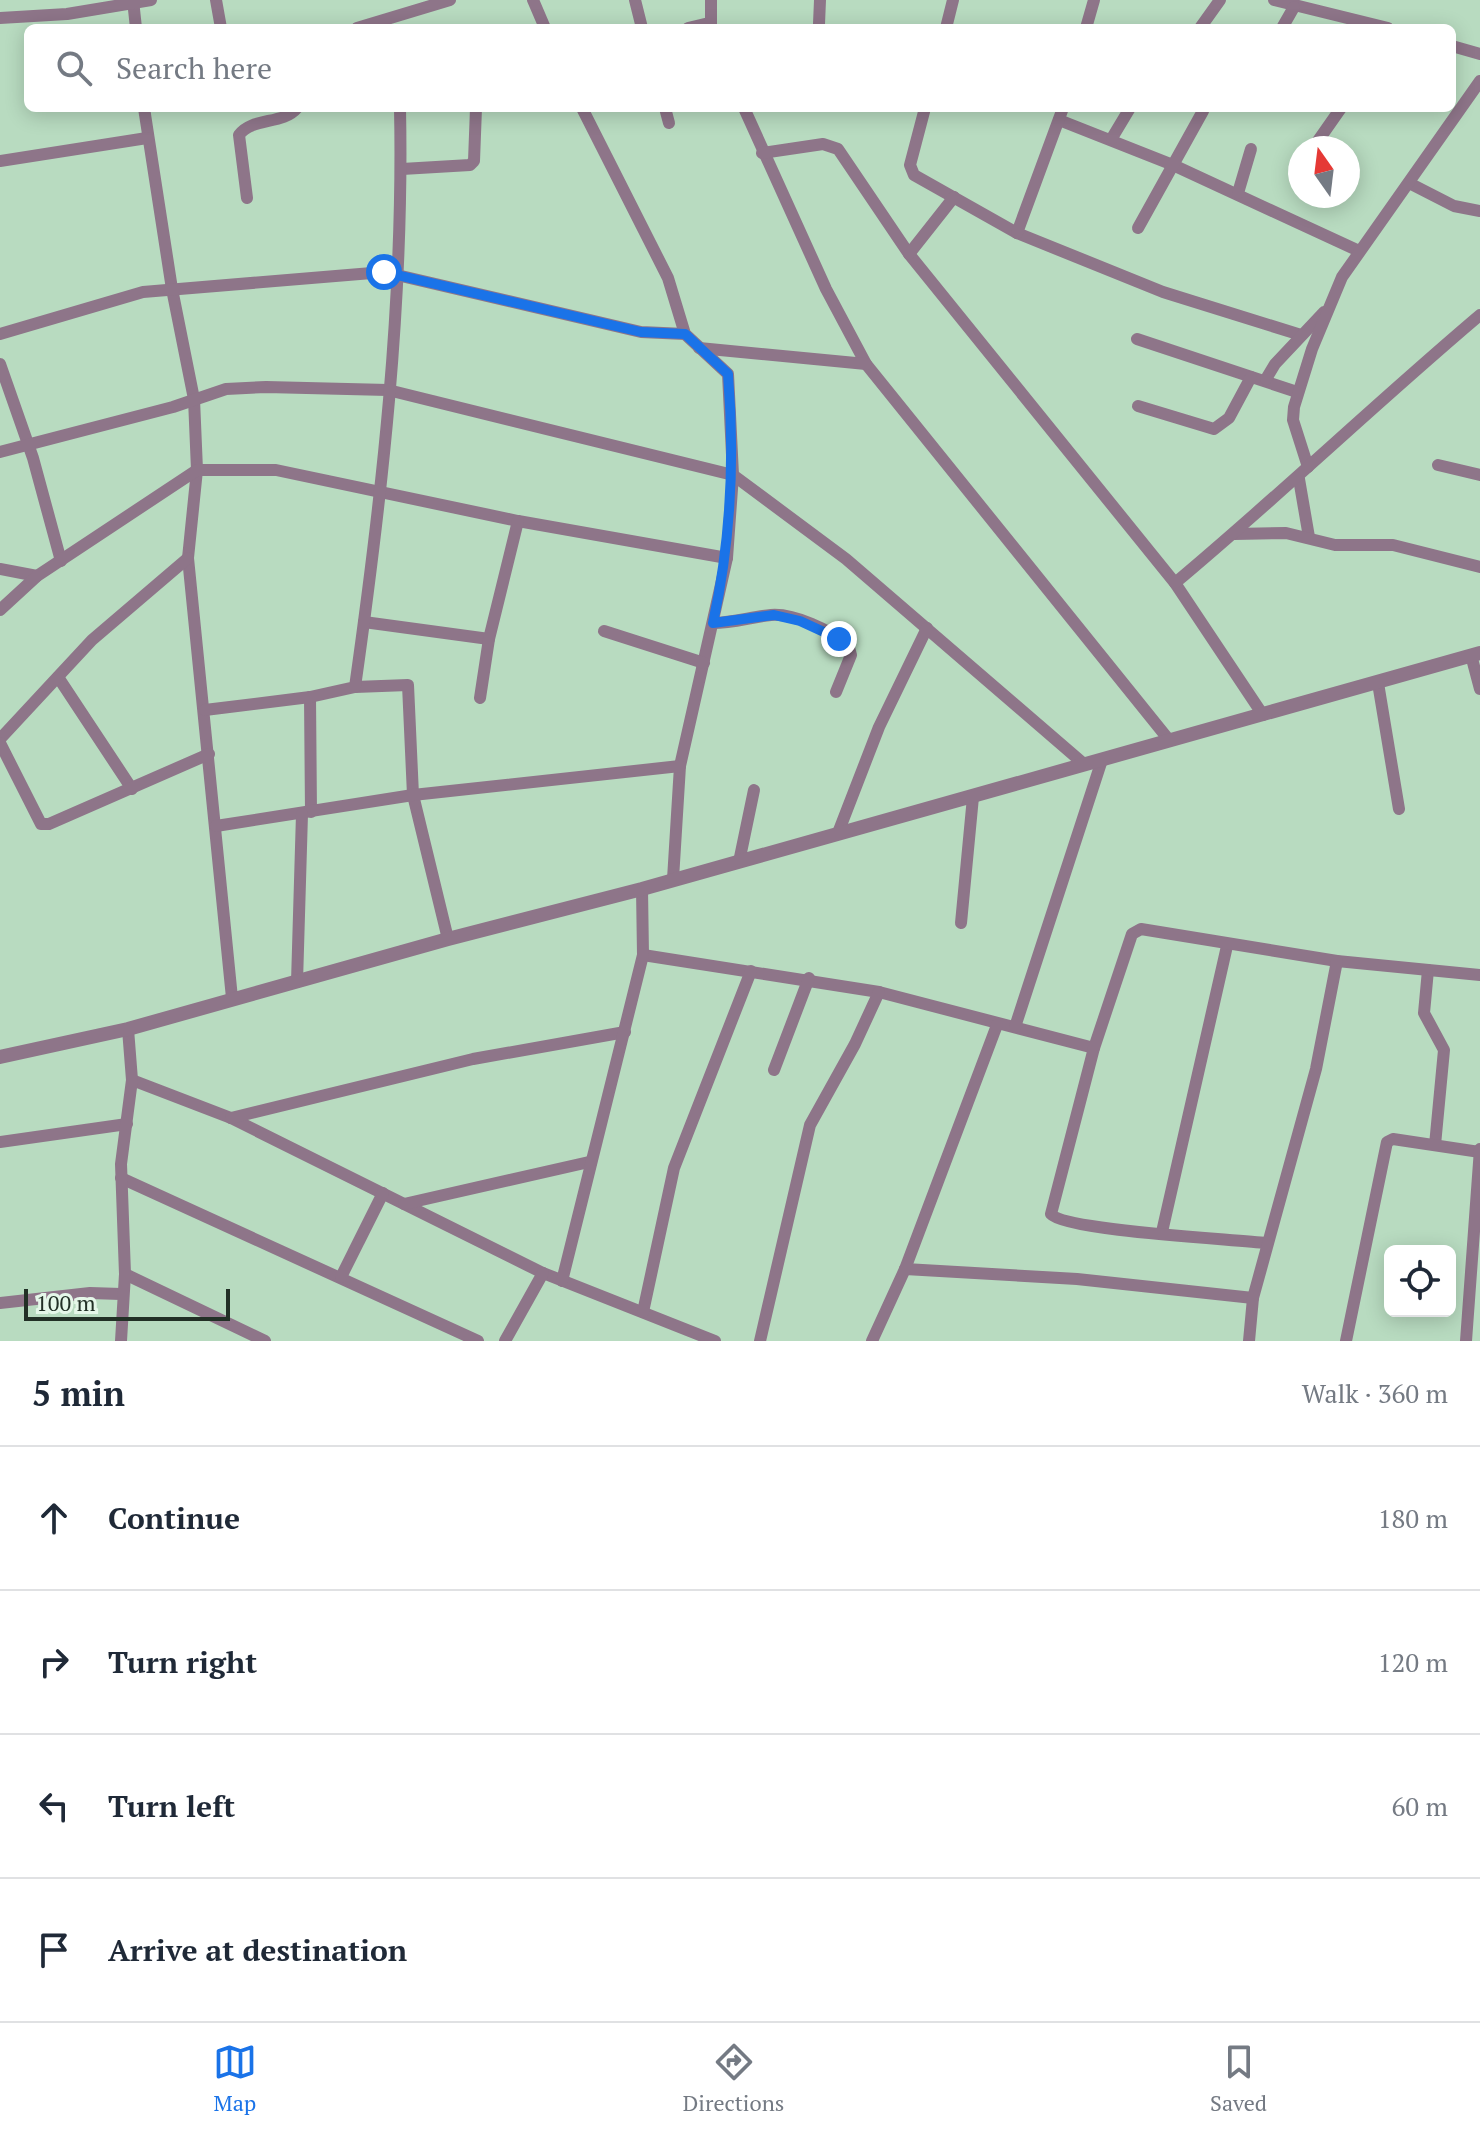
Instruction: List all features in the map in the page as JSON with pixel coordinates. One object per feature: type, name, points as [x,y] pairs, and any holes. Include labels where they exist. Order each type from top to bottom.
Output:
[{"type":"street","points":[[0,18],[67,14],[151,0]]},
{"type":"street","points":[[216,0],[220,24]]},
{"type":"street","points":[[370,24],[450,0]]},
{"type":"street","points":[[533,0],[543,24]]},
{"type":"street","points":[[635,0],[641,24]]},
{"type":"street","points":[[710,24],[711,0]]},
{"type":"street","points":[[819,24],[820,0]]},
{"type":"street","points":[[947,24],[953,0]]},
{"type":"street","points":[[1087,24],[1094,0]]},
{"type":"street","points":[[1203,24],[1220,0]]},
{"type":"street","points":[[1274,0],[1370,24]]},
{"type":"street","points":[[133,2],[136,24]]},
{"type":"street","points":[[1284,24],[1294,7]]},
{"type":"street","points":[[1456,47],[1480,54]]},
{"type":"street","points":[[1308,467],[1293,420],[1297,392],[1326,309],[1359,251],[1411,184],[1480,81]]},
{"type":"street","points":[[144,112],[172,289],[194,399],[197,470],[188,558],[232,998]]},
{"type":"street","points":[[247,198],[239,135],[245,127],[294,112]]},
{"type":"street","points":[[355,687],[380,492],[399,275],[400,112]]},
{"type":"street","points":[[402,169],[470,165],[474,161],[476,112]]},
{"type":"street","points":[[584,112],[668,278],[685,334],[728,374],[733,475],[727,558],[680,766],[673,879]]},
{"type":"street","points":[[666,112],[669,123]]},
{"type":"street","points":[[746,112],[762,153],[866,364],[1169,740]]},
{"type":"street","points":[[924,112],[911,170],[954,197],[1017,233],[1163,292],[1301,335]]},
{"type":"street","points":[[1112,138],[1128,112]]},
{"type":"street","points":[[1138,228],[1202,112]]},
{"type":"street","points":[[1321,136],[1338,112]]},
{"type":"street","points":[[1017,233],[1061,114],[1359,251]]},
{"type":"street","points":[[0,161],[147,138]]},
{"type":"street","points":[[762,153],[823,144],[838,149],[909,254],[1175,583],[1263,715]]},
{"type":"street","points":[[1238,193],[1251,149]]},
{"type":"street","points":[[1411,184],[1454,206],[1480,211]]},
{"type":"street","points":[[909,254],[954,197]]},
{"type":"street","points":[[0,334],[83,307],[143,292],[355,272],[399,275],[641,332],[685,334]]},
{"type":"street","points":[[1266,379],[1326,309]]},
{"type":"street","points":[[1175,583],[1299,479],[1308,467],[1480,315]]},
{"type":"street","points":[[1137,339],[1251,377],[1266,379],[1297,392]]},
{"type":"street","points":[[699,348],[866,364]]},
{"type":"street","points":[[0,364],[29,443],[61,561]]},
{"type":"street","points":[[1138,406],[1214,429],[1229,418],[1251,377]]},
{"type":"street","points":[[0,452],[226,389],[388,390],[733,475],[846,559],[1084,764]]},
{"type":"street","points":[[1438,465],[1480,475]]},
{"type":"street","points":[[0,610],[37,576],[197,470],[276,470],[518,521],[727,558]]},
{"type":"street","points":[[1299,479],[1309,537]]},
{"type":"street","points":[[480,698],[489,639],[518,521]]},
{"type":"street","points":[[1234,534],[1286,533],[1335,545],[1393,545],[1480,567]]},
{"type":"street","points":[[188,558],[92,640],[0,741],[41,824],[49,824],[209,754]]},
{"type":"street","points":[[0,569],[37,576]]},
{"type":"street","points":[[713,623],[774,615],[800,621],[848,644],[851,655],[836,692]]},
{"type":"street","points":[[364,622],[489,639]]},
{"type":"street","points":[[838,833],[879,727],[927,628]]},
{"type":"street","points":[[604,631],[704,663]]},
{"type":"street","points":[[0,1057],[128,1029],[448,939],[642,889],[1084,764],[1101,763],[1169,740],[1475,654],[1480,689]]},
{"type":"street","points":[[58,677],[132,789]]},
{"type":"street","points":[[1378,683],[1399,809]]},
{"type":"street","points":[[205,710],[310,697],[355,687],[408,685],[413,795],[448,939]]},
{"type":"street","points":[[297,982],[310,697]]},
{"type":"street","points":[[1015,1027],[1101,763]]},
{"type":"street","points":[[216,826],[413,795],[680,766]]},
{"type":"street","points":[[739,862],[754,790]]},
{"type":"street","points":[[961,923],[973,797]]},
{"type":"street","points":[[562,1281],[589,1162],[643,955],[642,889]]},
{"type":"street","points":[[1266,1243],[1095,1228],[1056,1219],[1051,1214],[1094,1048],[1136,930],[1337,961],[1480,975]]},
{"type":"street","points":[[1162,1232],[1227,946]]},
{"type":"street","points":[[643,955],[809,978],[879,992],[1094,1048]]},
{"type":"street","points":[[1249,1341],[1253,1298],[1316,1069],[1337,961]]},
{"type":"street","points":[[1428,970],[1424,1013],[1444,1050],[1435,1145]]},
{"type":"street","points":[[643,1312],[674,1168],[751,971]]},
{"type":"street","points":[[774,1070],[809,978]]},
{"type":"street","points":[[760,1341],[810,1125],[855,1044],[879,992]]},
{"type":"street","points":[[872,1341],[905,1269],[997,1025]]},
{"type":"street","points":[[121,1341],[121,1294],[125,1274],[121,1178],[132,1080],[128,1029]]},
{"type":"street","points":[[231,1118],[473,1059],[625,1032]]},
{"type":"street","points":[[132,1080],[231,1118],[543,1273],[715,1341]]},
{"type":"street","points":[[0,1142],[127,1124]]},
{"type":"street","points":[[1346,1341],[1384,1148],[1393,1139],[1480,1151],[1473,1322],[1466,1341]]},
{"type":"street","points":[[404,1204],[589,1162]]},
{"type":"street","points":[[121,1178],[478,1341]]},
{"type":"street","points":[[341,1277],[383,1193]]},
{"type":"street","points":[[905,1269],[1077,1279],[1253,1298]]},
{"type":"street","points":[[505,1341],[543,1273]]},
{"type":"street","points":[[125,1274],[265,1341]]},
{"type":"street","points":[[0,1303],[90,1293],[121,1294]]},
{"type":"route","points":[[384,272],[654,335],[685,334],[728,374],[733,475],[727,558],[713,623],[740,622],[774,615],[800,621],[839,639]]}]
